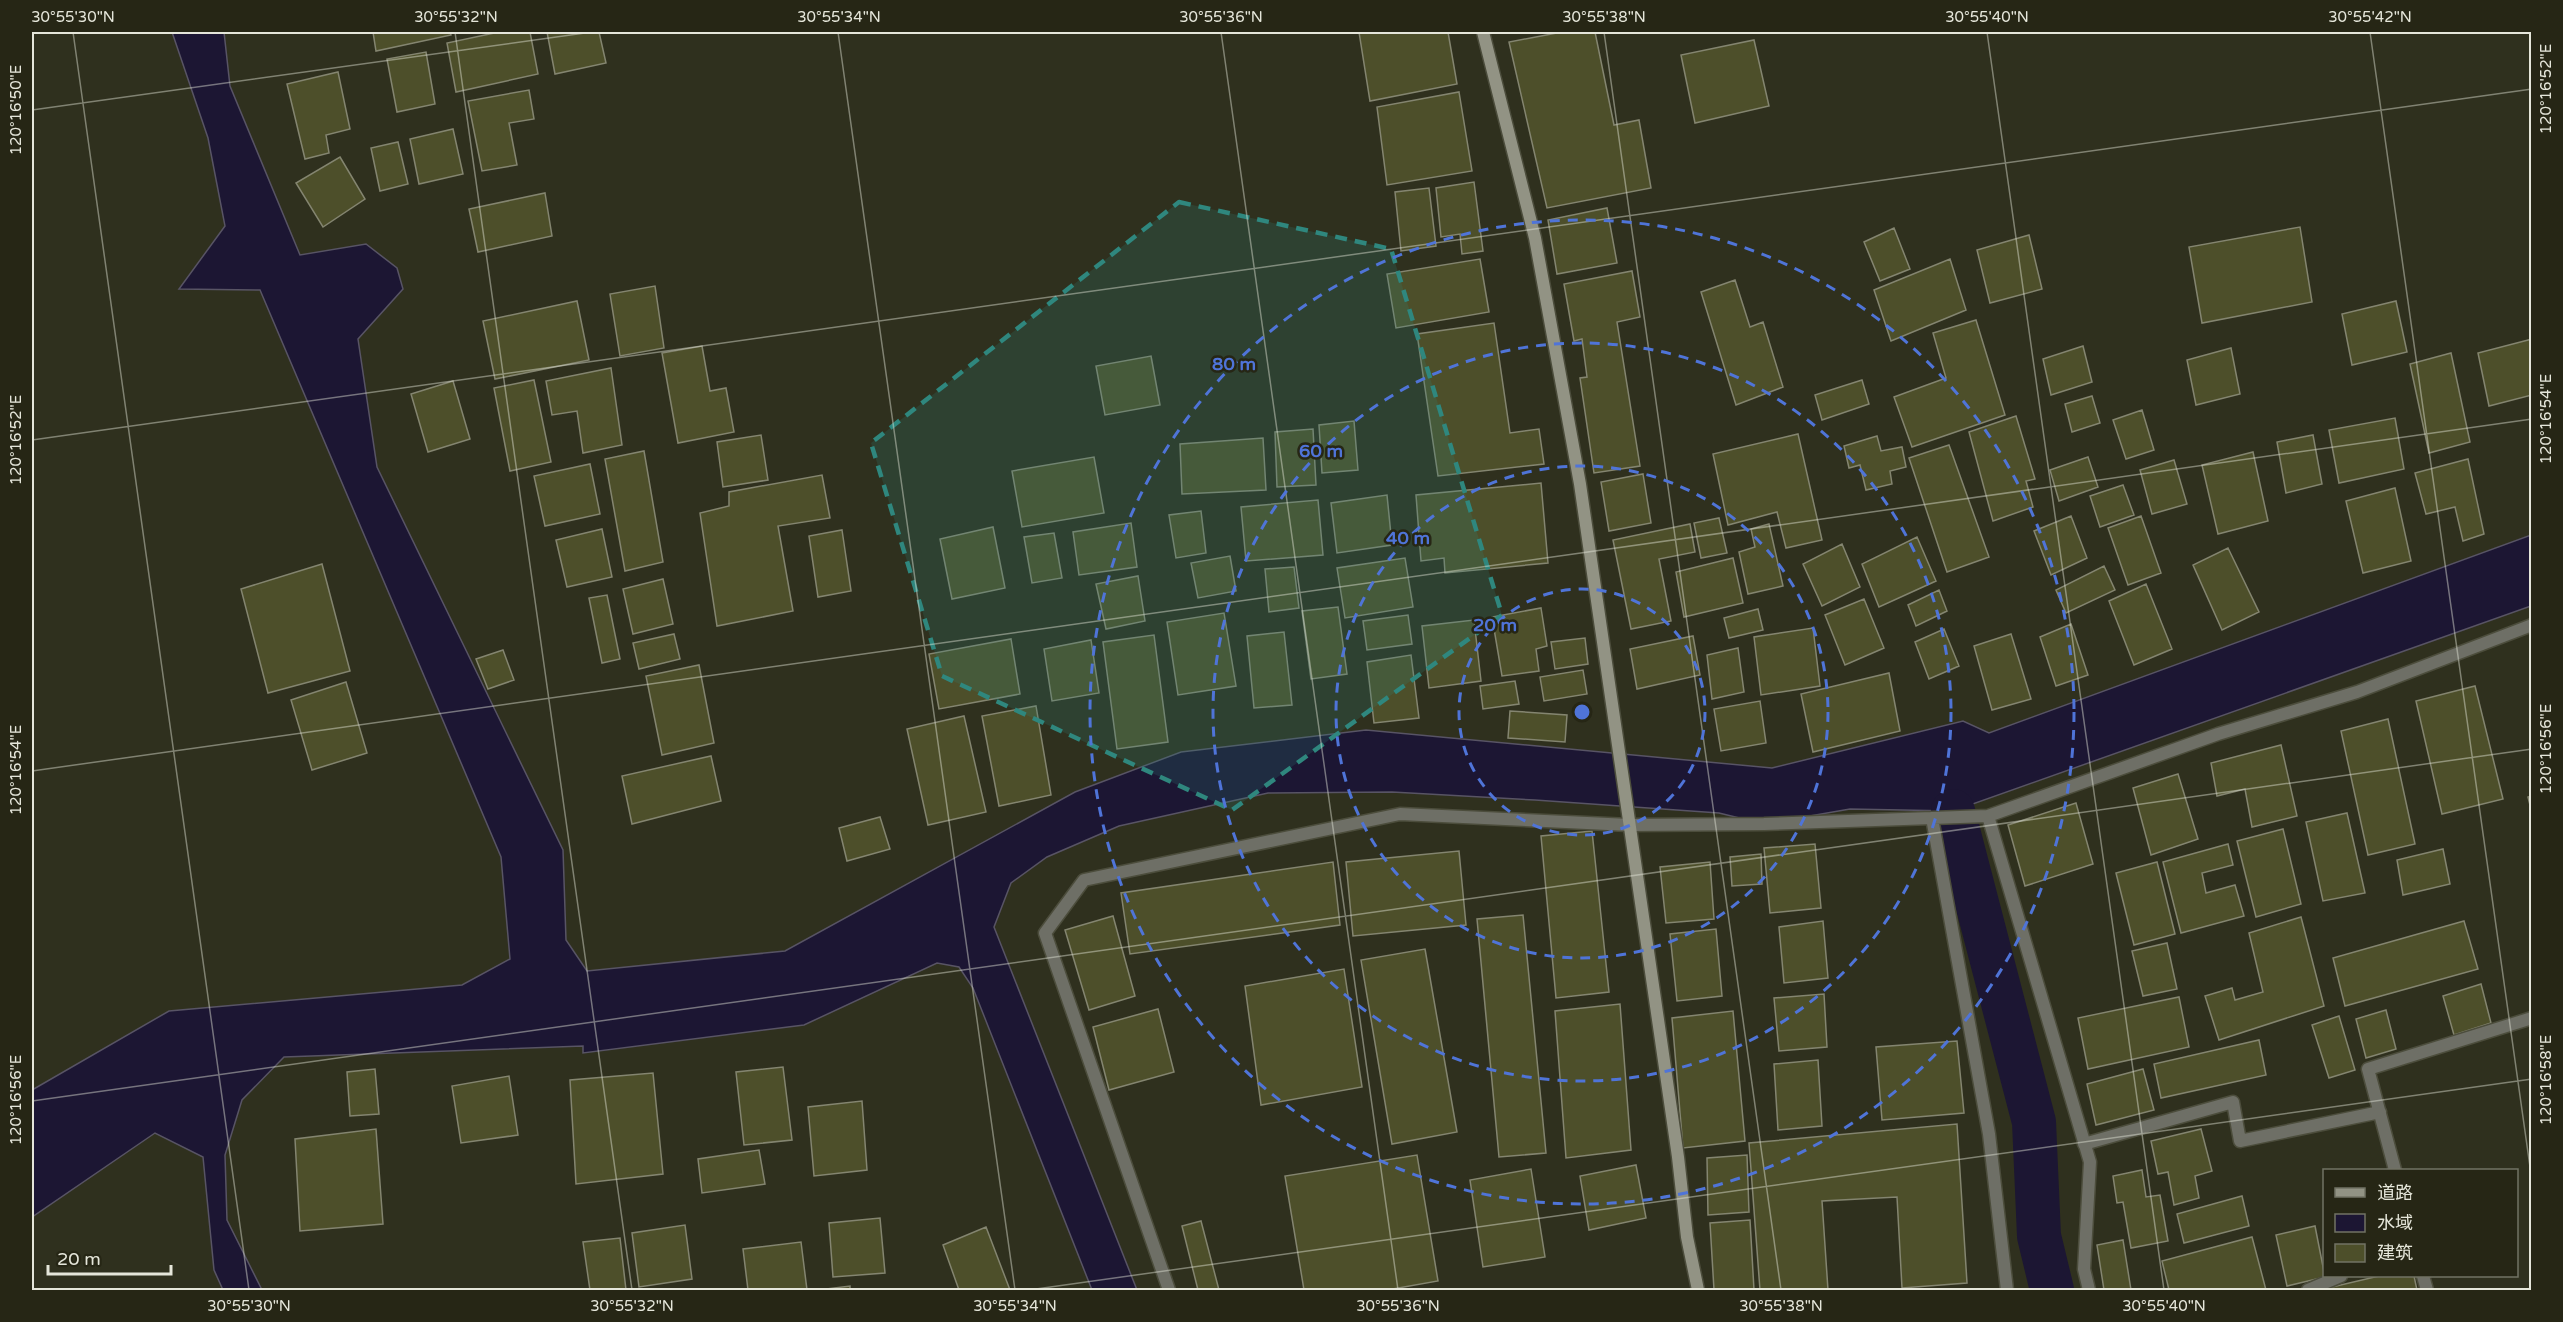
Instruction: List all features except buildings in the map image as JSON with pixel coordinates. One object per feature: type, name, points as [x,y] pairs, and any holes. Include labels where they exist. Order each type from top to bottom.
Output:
[{"type":"street","points":[[1483,32],[1537,250],[1580,484],[1678,1157],[1687,1238],[1698,1290]]},
{"type":"street","points":[[1169,1290],[1045,933],[1084,880],[1400,814],[1629,825],[1764,824],[1988,816],[2218,734],[2357,692],[2532,625]]},
{"type":"street","points":[[1988,816],[2090,1162],[2084,1269],[2089,1290]]},
{"type":"street","points":[[1932,818],[1989,1134],[2007,1290]]},
{"type":"street","points":[[2395,1169],[2368,1069],[2532,1018]]},
{"type":"street","points":[[2084,1144],[2233,1102],[2240,1141],[2380,1112]]},
{"type":"street","points":[[2308,1290],[2337,1277]]},
{"type":"highlighted area","points":[[1179,202],[1391,249],[1502,615],[1232,810],[942,676],[871,443]]},
{"type":"water","points":[[172,32],[224,32],[230,86],[300,255],[366,244],[397,268],[403,289],[358,339],[377,467],[563,850],[566,940],[587,971],[785,951],[1075,792],[1181,752],[1366,730],[1772,768],[1963,721],[1989,733],[2531,535],[2531,606],[1953,811],[1850,809],[1764,824],[1719,813],[1535,800],[1392,792],[1268,793],[1119,826],[1047,857],[1011,883],[994,927],[1137,1290],[1092,1290],[973,988],[959,967],[937,963],[804,1025],[583,1053],[583,1046],[284,1057],[242,1100],[225,1155],[227,1220],[262,1290],[223,1290],[214,1270],[203,1157],[155,1133],[32,1217],[32,1090],[169,1011],[462,985],[510,959],[501,857],[260,290],[179,289],[225,226],[208,138]]},
{"type":"waterway","points":[[1953,811],[2034,1122],[2039,1236],[2052,1290]]}]
